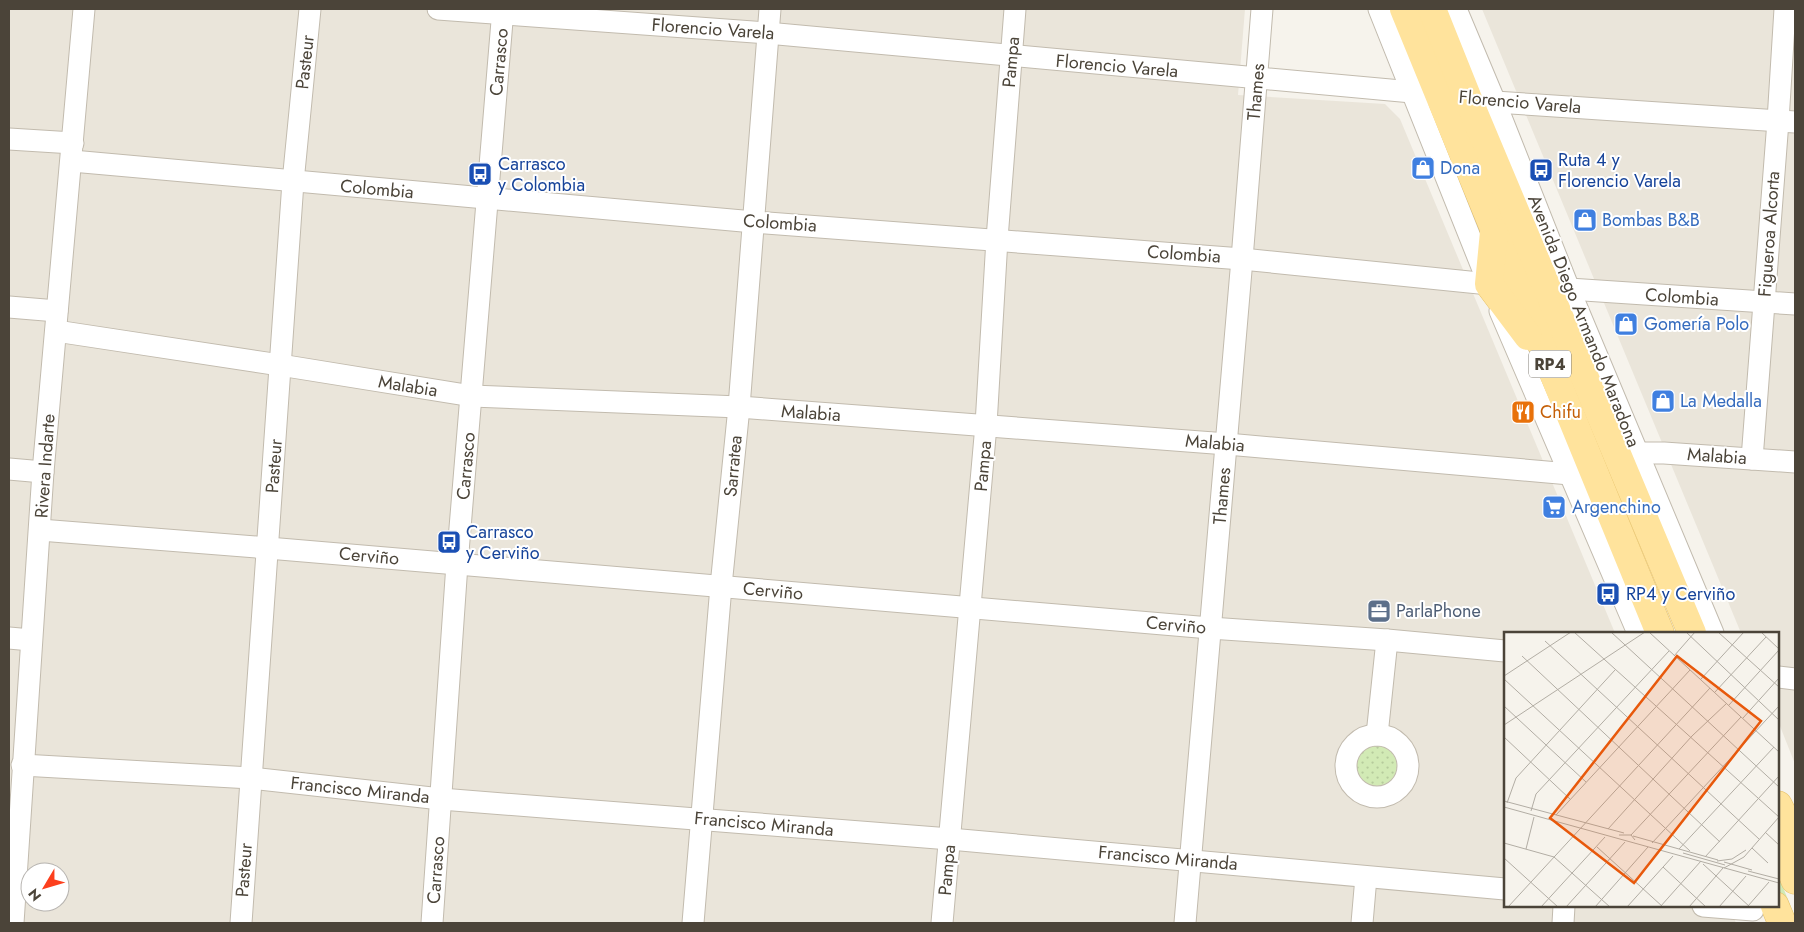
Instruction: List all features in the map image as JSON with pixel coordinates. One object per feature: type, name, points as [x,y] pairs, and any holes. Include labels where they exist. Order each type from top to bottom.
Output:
[{"type":"main road","name":"RP4","points":[[1404,9],[1660,632]]},
{"type":"main road","name":"Avenida Diego Armando Maradona","points":[[1432,9],[1468,99],[1630,460],[1679,602],[1692,632]]},
{"type":"main road","points":[[1495,228],[1489,284],[1550,364]]},
{"type":"main road","points":[[1630,460],[1674,539],[1679,602]]},
{"type":"main road","points":[[1779,807],[1795,839]]},
{"type":"main road","points":[[1779,840],[1795,880]]},
{"type":"main road","points":[[1760,911],[1782,923]]},
{"type":"street","name":"Rivera Indarte","points":[[13,923],[22,765],[43,472],[84,9]]},
{"type":"street","name":"Pasteur","points":[[241,923],[293,182],[310,9]]},
{"type":"street","name":"Florencio Varela","points":[[438,9],[503,11],[767,33],[1412,92],[1495,102],[1787,121]]},
{"type":"street","name":"Sarratea","points":[[693,923],[739,407],[770,9]]},
{"type":"street","name":"Pampa","points":[[942,923],[986,426],[997,239],[1015,9]]},
{"type":"street","name":"Thames","points":[[1185,923],[1227,444],[1262,9]]},
{"type":"street","points":[[1379,9],[1489,284],[1638,632]]},
{"type":"street","name":"Avenida Diego Armando Maradona","points":[[1456,9],[1569,289],[1630,460]]},
{"type":"street","name":"Figueroa Alcorta","points":[[1752,459],[1764,302],[1787,121],[1785,9]]},
{"type":"street","name":"Carrasco","points":[[432,923],[457,564],[503,11]]},
{"type":"street","name":"Colombia","points":[[9,139],[72,152],[293,182],[754,222],[1242,259],[1489,284]]},
{"type":"street","name":"Colombia","points":[[1569,289],[1795,304]]},
{"type":"street","name":"Malabia","points":[[9,307],[56,321],[280,365],[472,396],[739,407],[1227,444],[1570,474]]},
{"type":"street","name":"Malabia","points":[[1630,460],[1664,453],[1795,462]]},
{"type":"street","points":[[9,469],[43,472]]},
{"type":"street","name":"Cerviño","points":[[40,530],[1504,651]]},
{"type":"street","points":[[1674,539],[1713,632]]},
{"type":"street","points":[[9,638],[31,640]]},
{"type":"street","points":[[1377,735],[1387,640]]},
{"type":"street","points":[[1779,677],[1795,678]]},
{"type":"street","name":"Francisco Miranda","points":[[22,765],[251,778],[441,799],[950,839],[1504,889]]},
{"type":"street","points":[[1779,793],[1795,833]]},
{"type":"street","points":[[1362,923],[1366,877]]},
{"type":"street","points":[[1563,923],[1564,907]]},
{"type":"street","points":[[1714,907],[1760,911]]},
{"type":"shaded area","points":[[9,9],[1245,9],[1238,95],[1385,104],[1400,119],[1615,632],[1504,632],[1504,907],[1729,907],[1736,923],[9,923]]},
{"type":"shaded area","points":[[1482,9],[1795,9],[1795,764],[1779,724],[1779,632],[1741,632]]},
{"type":"green space","points":[[1372,745],[1380,745],[1391,751],[1397,766],[1391,781],[1380,787],[1372,787],[1361,781],[1355,770],[1355,762],[1361,751]]},
{"type":"green space","points":[[1779,877],[1795,917],[1795,923],[1791,923],[1779,893]]},
{"type":"place","name":"Dona","points":[[1423,168]]},
{"type":"place","name":"Ruta 4 y Florencio Varela","points":[[1541,170]]},
{"type":"place","name":"Carrasco y Colombia","points":[[480,174]]},
{"type":"place","name":"Bombas B&B","points":[[1585,220]]},
{"type":"place","name":"Gomería Polo","points":[[1626,324]]},
{"type":"place","name":"La Medalla","points":[[1663,401]]},
{"type":"place","name":"Chifu","points":[[1523,412]]},
{"type":"place","name":"Argenchino","points":[[1554,507]]},
{"type":"place","name":"Carrasco y Cerviño","points":[[449,542]]},
{"type":"place","name":"RP4 y Cerviño","points":[[1608,594]]},
{"type":"place","name":"ParlaPhone","points":[[1379,611]]}]
